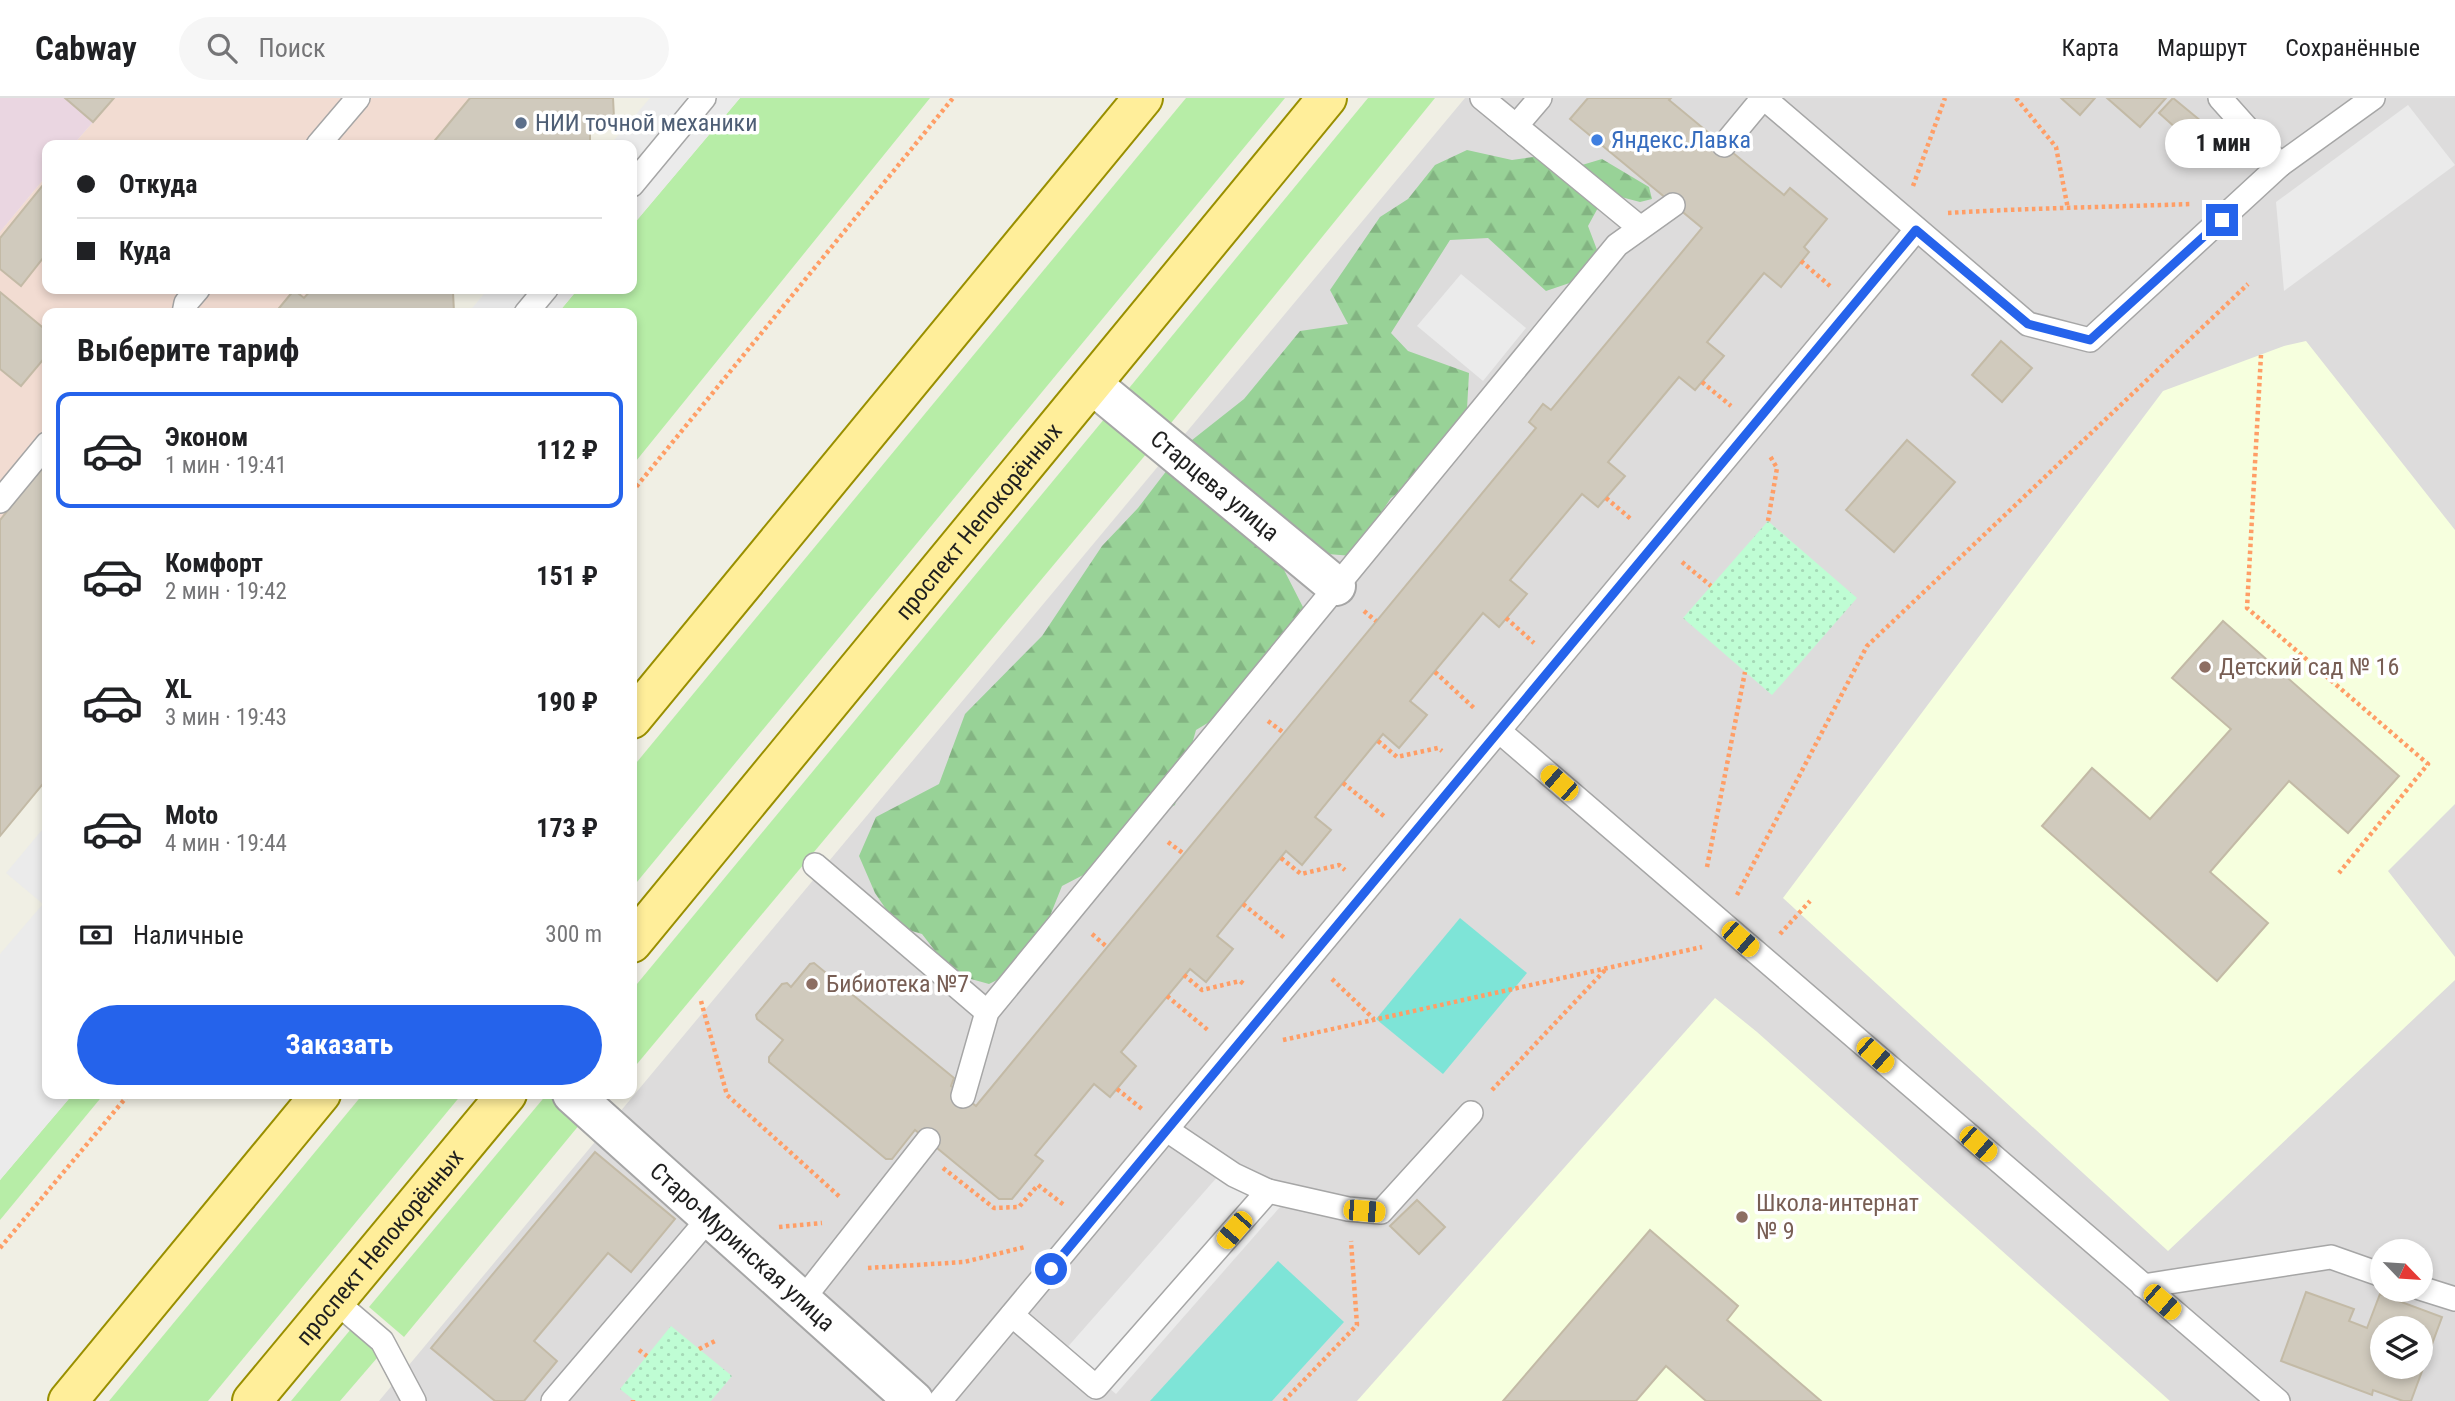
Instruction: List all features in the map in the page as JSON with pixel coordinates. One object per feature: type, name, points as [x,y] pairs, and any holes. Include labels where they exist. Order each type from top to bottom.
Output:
[{"type":"main road","points":[[637,713],[1143,98]]},
{"type":"main road","name":"проспект Непокорённых","points":[[637,937],[1327,98]]},
{"type":"main road","points":[[68,1401],[315,1099]]},
{"type":"main road","name":"проспект Непокорённых","points":[[252,1401],[503,1099]]},
{"type":"street","name":"Старцева улица","points":[[1093,385],[1336,586]]},
{"type":"street","name":"Старо-Муринская улица","points":[[578,1099],[746,1248],[813,1285],[914,1401]]},
{"type":"lane","points":[[322,140],[358,98]]},
{"type":"lane","points":[[637,179],[704,98]]},
{"type":"lane","points":[[1482,98],[1639,228]]},
{"type":"lane","points":[[1517,126],[1540,98]]},
{"type":"lane","points":[[1724,145],[1763,98],[2028,324],[2090,340],[2280,165],[2373,98]]},
{"type":"lane","points":[[2220,98],[2280,165]]},
{"type":"lane","points":[[963,1096],[987,1012],[1336,586],[1522,345],[1617,245],[1673,205]]},
{"type":"lane","points":[[940,1401],[1754,425],[1909,223]]},
{"type":"lane","points":[[530,308],[542,294]]},
{"type":"lane","points":[[0,501],[42,450]]},
{"type":"lane","points":[[1499,731],[2277,1401]]},
{"type":"lane","points":[[815,865],[987,1012]]},
{"type":"lane","points":[[1167,1130],[1234,1175],[1268,1191],[1348,1209],[1381,1212],[1471,1113]]},
{"type":"lane","points":[[813,1285],[924,1145]]},
{"type":"lane","points":[[1012,1315],[1096,1388],[1268,1191]]},
{"type":"lane","points":[[553,1401],[710,1217]]},
{"type":"lane","points":[[2143,1286],[2331,1257],[2370,1271]]},
{"type":"lane","points":[[2433,1291],[2455,1299]]},
{"type":"lane","points":[[334,1300],[382,1341],[414,1401]]},
{"type":"path","points":[[637,486],[953,98]]},
{"type":"path","points":[[1945,98],[1909,223],[2045,207],[2068,209],[2240,202]]},
{"type":"path","points":[[2016,98],[2056,147],[2068,209]]},
{"type":"path","points":[[1722,923],[1867,646],[2248,284]]},
{"type":"path","points":[[2261,355],[2248,608],[2428,764],[2339,873]]},
{"type":"path","points":[[1754,425],[1777,468],[1768,521]]},
{"type":"path","points":[[1657,542],[1711,586]]},
{"type":"path","points":[[1435,672],[1499,731]]},
{"type":"path","points":[[1700,903],[1745,672]]},
{"type":"path","points":[[1378,741],[1397,757],[1438,748],[1465,771]]},
{"type":"path","points":[[1343,783],[1410,838]]},
{"type":"path","points":[[1280,858],[1301,874],[1339,865],[1366,889]]},
{"type":"path","points":[[1760,956],[1810,901]]},
{"type":"path","points":[[1243,904],[1309,958],[1375,1019]]},
{"type":"path","points":[[1167,996],[1233,1051],[1740,939]]},
{"type":"path","points":[[1471,1113],[1607,968]]},
{"type":"path","points":[[1184,975],[1202,990],[1240,981],[1269,1006]]},
{"type":"path","points":[[701,1001],[727,1095],[865,1220]]},
{"type":"path","points":[[0,1248],[125,1099]]},
{"type":"path","points":[[924,1145],[994,1208],[1019,1207],[1038,1185],[1084,1229]]},
{"type":"path","points":[[1284,1401],[1357,1325],[1348,1209]]},
{"type":"path","points":[[746,1248],[764,1228],[865,1220]]},
{"type":"path","points":[[813,1285],[964,1262],[1084,1229]]},
{"type":"path","points":[[699,1349],[717,1340]]},
{"type":"shaded area","points":[[0,98],[114,98],[77,140],[42,140],[42,181],[0,232]]},
{"type":"shaded area","points":[[114,98],[613,98],[614,118],[594,121],[590,126],[590,140],[77,140]]},
{"type":"shaded area","points":[[650,98],[740,98],[637,220],[637,140],[614,140]]},
{"type":"shaded area","points":[[1465,98],[2455,98],[2455,1401],[379,1401],[631,1099],[637,1099],[637,1091]]},
{"type":"shaded area","points":[[2408,105],[2455,165],[2284,291],[2276,202]]},
{"type":"shaded area","points":[[42,181],[42,294],[453,294],[454,308],[42,308],[42,785],[0,836],[0,232]]},
{"type":"shaded area","points":[[1461,274],[1526,328],[1483,381],[1417,326]]},
{"type":"shaded area","points":[[484,294],[574,294],[562,308],[472,308]]},
{"type":"shaded area","name":"Детский сад № 16","points":[[2306,341],[2455,530],[2455,804],[2388,871],[2455,957],[2455,980],[2168,1251],[1783,898],[2163,391],[2284,346]]},
{"type":"shaded area","points":[[42,830],[42,903],[6,873]]},
{"type":"shaded area","points":[[42,905],[42,1099],[69,1099],[0,1180],[0,954]]},
{"type":"shaded area","points":[[1460,918],[1527,973],[1443,1074],[1376,1019]]},
{"type":"shaded area","name":"Школа-интернат № 9","points":[[1715,998],[1757,1032],[2170,1401],[1357,1401]]},
{"type":"shaded area","points":[[1219,1175],[1280,1207],[1116,1394],[1065,1350]]},
{"type":"shaded area","points":[[1278,1261],[1344,1322],[1272,1401],[1150,1401]]},
{"type":"green space","points":[[740,98],[930,98],[637,460],[637,308],[562,308],[574,294],[637,294],[637,220]]},
{"type":"green space","points":[[1186,98],[1285,98],[637,882],[637,762]]},
{"type":"green space","points":[[1368,98],[1435,98],[1167,428],[1125,393]]},
{"type":"green space","points":[[1467,150],[1512,160],[1540,156],[1562,171],[1602,159],[1649,187],[1652,199],[1640,202],[1606,193],[1588,226],[1605,271],[1546,291],[1488,238],[1450,240],[1391,333],[1408,351],[1469,373],[1465,445],[1391,498],[1352,556],[1328,554],[1281,564],[1305,611],[1231,709],[1196,730],[1175,805],[1164,811],[1118,857],[1062,886],[1038,946],[1011,973],[989,984],[953,974],[922,934],[898,927],[875,893],[859,856],[876,817],[939,784],[965,714],[1042,636],[1102,546],[1138,508],[1187,444],[1244,399],[1300,331],[1348,324],[1330,290],[1380,217],[1408,199],[1435,165]]},
{"type":"green space","points":[[1105,418],[1147,453],[637,1064],[637,984]]},
{"type":"green space","points":[[1768,521],[1857,598],[1772,695],[1683,618]]},
{"type":"green space","points":[[69,1099],[100,1099],[0,1220],[0,1180]]},
{"type":"green space","points":[[359,1099],[458,1099],[208,1401],[109,1401]]},
{"type":"green space","points":[[543,1099],[552,1099],[580,1124],[404,1337],[369,1307]]},
{"type":"green space","points":[[671,1326],[732,1376],[711,1401],[635,1401],[620,1389]]},
{"type":"green space","points":[[351,1329],[372,1347],[377,1358],[340,1401],[291,1401]]},
{"type":"building","points":[[65,98],[114,98],[93,122]]},
{"type":"building","name":"НИИ точной механики","points":[[470,98],[613,98],[614,118],[594,121],[590,126],[590,140],[435,140]]},
{"type":"building","points":[[1588,98],[1671,98],[1669,100],[1784,195],[1790,188],[1827,219],[1804,247],[1809,252],[1781,287],[1764,273],[1707,342],[1724,356],[1695,390],[1679,377],[1608,462],[1625,476],[1598,507],[1582,494],[1510,580],[1527,594],[1499,627],[1483,613],[1410,701],[1427,715],[1399,748],[1383,734],[1315,817],[1331,830],[1302,865],[1286,851],[1217,936],[1233,949],[1206,982],[1190,969],[1121,1052],[1136,1066],[1110,1097],[1094,1084],[1035,1155],[1043,1161],[1012,1199],[999,1199],[915,1130],[892,1159],[886,1159],[769,1062],[769,1057],[783,1040],[757,1019],[756,1015],[782,984],[787,983],[791,987],[810,964],[814,963],[954,1078],[951,1086],[976,1106],[1536,428],[1529,422],[1543,404],[1551,410],[1702,228],[1570,119]]},
{"type":"building","points":[[2061,98],[2095,98],[2080,115]]},
{"type":"building","points":[[2107,98],[2166,98],[2140,127]]},
{"type":"building","points":[[2173,98],[2201,121],[2186,137],[2159,113]]},
{"type":"building","points":[[42,186],[42,259],[21,286],[0,269],[0,238]]},
{"type":"building","points":[[0,292],[42,327],[42,361],[21,386],[0,369]]},
{"type":"building","points":[[291,294],[299,294],[304,298],[308,294],[453,294],[454,308],[279,308]]},
{"type":"building","points":[[2001,341],[2032,368],[2002,402],[1972,375]]},
{"type":"building","points":[[1907,440],[1955,482],[1894,552],[1846,510]]},
{"type":"building","points":[[42,468],[42,785],[0,836],[0,520]]},
{"type":"building","points":[[2223,621],[2399,776],[2348,833],[2289,781],[2210,872],[2268,923],[2217,981],[2042,826],[2092,768],[2150,819],[2231,729],[2172,678]]},
{"type":"building","points":[[595,1152],[675,1219],[631,1272],[608,1253],[534,1341],[557,1361],[524,1401],[495,1401],[431,1348]]},
{"type":"building","points":[[1417,1200],[1445,1227],[1419,1254],[1390,1226]]},
{"type":"building","points":[[1650,1230],[1738,1306],[1727,1320],[1821,1401],[1706,1401],[1666,1366],[1636,1401],[1503,1401]]},
{"type":"building","points":[[2306,1292],[2354,1309],[2349,1321],[2367,1328],[2370,1320],[2370,1379],[2419,1379],[2411,1401],[2403,1401],[2373,1390],[2372,1395],[2281,1361]]},
{"type":"building","points":[[2377,1302],[2402,1302],[2442,1317],[2433,1341],[2433,1316],[2372,1316]]},
{"type":"place","name":"НИИ точной механики","points":[[521,123]]},
{"type":"place","name":"Яндекс.Лавка","points":[[1597,140]]},
{"type":"place","name":"Детский сад № 16","points":[[2205,667]]},
{"type":"place","name":"Бибиотека №7","points":[[812,984]]},
{"type":"place","name":"Школа-интернат № 9","points":[[1742,1217]]},
{"type":"route","points":[[1051,1269],[1916,230],[2028,324],[2090,340],[2222,220]]}]
